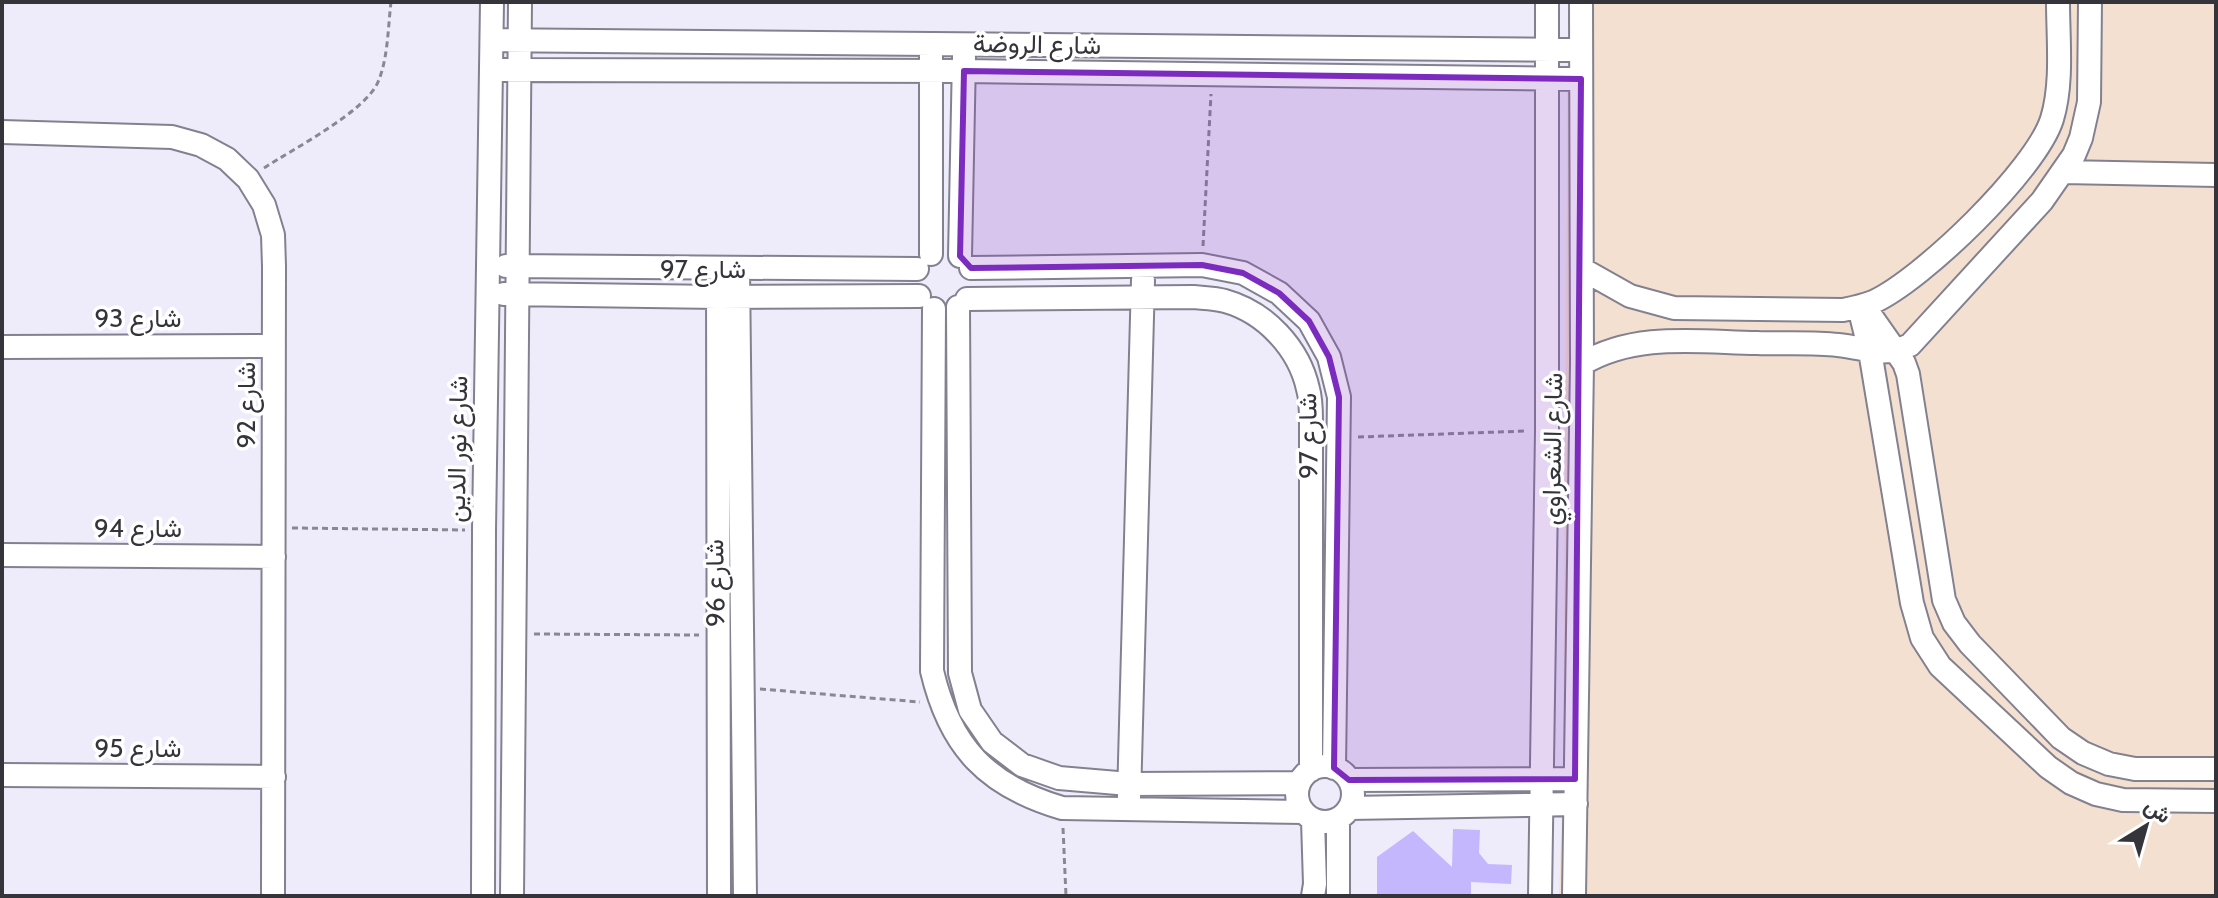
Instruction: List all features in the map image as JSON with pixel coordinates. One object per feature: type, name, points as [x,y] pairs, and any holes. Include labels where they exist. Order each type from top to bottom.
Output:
[{"type":"street","name":"شارع نور الدين","points":[[483,896],[484,530],[492,2]]},
{"type":"street","points":[[512,896],[520,2]]},
{"type":"street","name":"شارع الشعراوي","points":[[1540,896],[1547,431],[1547,2]]},
{"type":"street","name":"شارع الشعراوي","points":[[1574,896],[1582,364],[1581,2]]},
{"type":"street","points":[[1582,269],[1630,296],[1674,308],[1843,310],[1882,297],[1934,259],[2008,186],[2033,155],[2052,119],[2058,79],[2058,2]]},
{"type":"street","points":[[1582,364],[1612,349],[1650,341],[1837,345],[1895,352],[1918,338],[2042,201],[2074,155],[2086,120],[2089,93],[2090,2]]},
{"type":"street","name":"شارع الروضة","points":[[492,40],[1581,50]]},
{"type":"street","points":[[931,42],[924,262],[915,283],[926,302],[932,671],[940,703],[954,734],[968,752],[1000,783],[1030,799],[1062,808],[1308,816],[1326,822],[1344,814],[1576,804]]},
{"type":"street","points":[[964,43],[965,262],[973,284],[963,303],[960,673],[970,710],[992,742],[1022,765],[1059,778],[1129,784],[1305,777],[1326,766],[1341,774],[1352,789],[1344,814],[1338,896]]},
{"type":"street","name":"شارع الروضة","points":[[492,70],[964,71],[1581,79]]},
{"type":"street","name":"شارع 92","points":[[2,132],[172,137],[201,145],[227,159],[248,179],[264,205],[273,235],[273,896]]},
{"type":"street","points":[[2063,172],[2216,175]]},
{"type":"street","points":[[924,262],[946,252],[965,262]]},
{"type":"street","name":"شارع 97","points":[[488,265],[728,269],[924,262]]},
{"type":"street","name":"شارع 97","points":[[965,262],[1202,265],[1243,273],[1279,293],[1309,321],[1329,357],[1339,397],[1341,774]]},
{"type":"street","points":[[1129,811],[1143,265]]},
{"type":"street","name":"شارع 96","points":[[719,896],[719,636],[728,269]]},
{"type":"street","name":"شارع 97","points":[[487,294],[926,302]]},
{"type":"street","name":"شارع 97","points":[[963,303],[1143,296],[1225,301],[1254,314],[1279,334],[1288,346],[1297,359],[1308,389],[1311,421],[1305,777]]},
{"type":"street","name":"شارع 96","points":[[728,297],[745,688],[745,896]]},
{"type":"street","points":[[926,302],[946,310],[963,303]]},
{"type":"street","points":[[1861,306],[1912,603],[1922,638],[1940,666],[2048,767],[2071,783],[2096,794],[2123,800],[2216,801]]},
{"type":"street","points":[[1861,306],[1908,374],[1944,600],[1954,623],[1970,644],[2061,738],[2083,753],[2109,764],[2135,769],[2216,769]]},
{"type":"street","name":"شارع 93","points":[[2,347],[274,346]]},
{"type":"street","name":"شارع 94","points":[[2,555],[274,557]]},
{"type":"street","points":[[1341,774],[1575,779]]},
{"type":"street","name":"شارع 95","points":[[2,775],[274,777]]},
{"type":"street","points":[[1305,777],[1297,798],[1308,816],[1315,884],[1313,896]]},
{"type":"path","points":[[248,179],[357,108],[373,92],[382,70],[391,2]]},
{"type":"path","points":[[1202,265],[1212,74]]},
{"type":"path","points":[[1338,438],[1547,431]]},
{"type":"path","points":[[274,528],[484,530]]},
{"type":"path","points":[[516,633],[719,636]]},
{"type":"path","points":[[745,688],[940,703]]},
{"type":"path","points":[[1062,808],[1066,896]]},
{"type":"highlighted area","points":[[964,71],[1581,79],[1575,779],[1349,780],[1334,768],[1339,397],[1329,357],[1309,321],[1279,293],[1243,273],[1202,265],[971,268],[960,256]]},
{"type":"shaded area","points":[[1568,2],[2216,2],[2216,896],[1559,896],[1563,777]]},
{"type":"building","points":[[1453,829],[1480,830],[1479,853],[1488,864],[1512,865],[1511,884],[1471,882],[1471,896],[1377,896],[1377,857],[1413,831],[1452,867]]}]
